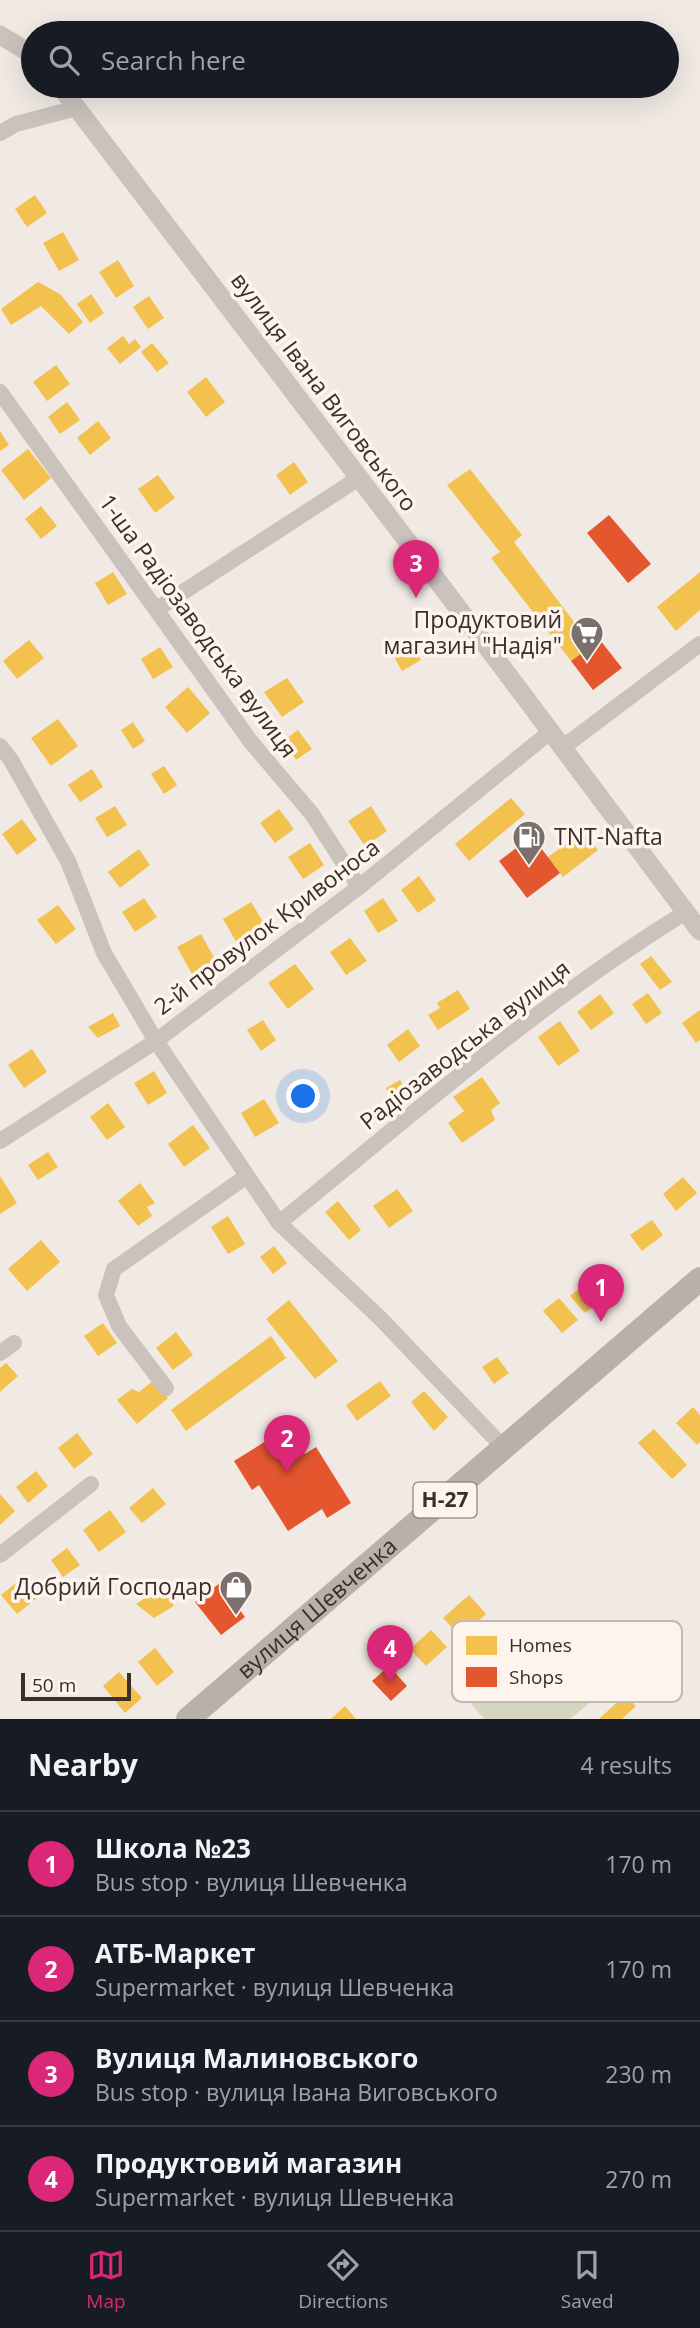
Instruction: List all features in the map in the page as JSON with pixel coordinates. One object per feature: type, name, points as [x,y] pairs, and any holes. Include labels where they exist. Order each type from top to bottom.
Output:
[{"type":"main road","name":"вулиця Шевченка","points":[[202,1715],[700,1279]]},
{"type":"street","points":[[0,35],[21,48]]},
{"type":"street","name":"вулиця Івана Виговського","points":[[69,98],[700,931]]},
{"type":"street","points":[[0,134],[16,124],[77,108]]},
{"type":"street","name":"1-ша Радіозаводська вулиця","points":[[0,392],[251,742],[312,814],[359,887]]},
{"type":"street","points":[[157,609],[359,478]]},
{"type":"street","name":"2-й провулок Кривоноса","points":[[0,1141],[156,1041],[556,740],[700,644]]},
{"type":"street","points":[[0,746],[11,760],[68,861],[104,953],[156,1041],[279,1223],[380,1318],[505,1449]]},
{"type":"street","name":"Радіозаводська вулиця","points":[[279,1223],[517,1030],[623,951],[686,912]]},
{"type":"street","points":[[166,1388],[119,1326],[106,1295],[114,1269],[247,1177]]},
{"type":"street","points":[[0,1353],[14,1343]]},
{"type":"street","points":[[0,1555],[91,1484]]},
{"type":"green space","points":[[470,1702],[591,1702],[570,1719],[484,1719]]},
{"type":"building: Homes","points":[[35,195],[47,213],[27,227],[15,209]]},
{"type":"building: Homes","points":[[63,232],[79,260],[59,271],[43,243]]},
{"type":"building: Homes","points":[[118,260],[134,286],[116,298],[99,272]]},
{"type":"building: Homes","points":[[38,282],[60,294],[83,322],[69,334],[41,306],[11,325],[1,309]]},
{"type":"building: Homes","points":[[91,294],[104,313],[90,323],[77,304]]},
{"type":"building: Homes","points":[[149,296],[164,318],[148,329],[133,307]]},
{"type":"building: Homes","points":[[123,336],[129,344],[135,339],[141,347],[120,364],[107,348]]},
{"type":"building: Homes","points":[[152,343],[169,363],[157,372],[141,352]]},
{"type":"building: Homes","points":[[56,365],[70,384],[47,401],[33,382]]},
{"type":"building: Homes","points":[[206,377],[225,402],[206,417],[187,392]]},
{"type":"building: Homes","points":[[67,402],[80,420],[60,434],[48,417]]},
{"type":"building: Homes","points":[[98,421],[111,438],[90,455],[77,438]]},
{"type":"building: Homes","points":[[0,431],[9,445],[0,451]]},
{"type":"building: Homes","points":[[28,449],[51,478],[24,500],[1,470]]},
{"type":"building: Homes","points":[[294,462],[308,482],[290,495],[276,475]]},
{"type":"building: Homes","points":[[470,469],[522,535],[514,542],[592,646],[571,661],[491,558],[500,552],[447,485]]},
{"type":"building: Homes","points":[[158,475],[175,498],[155,513],[138,489]]},
{"type":"building: Homes","points":[[41,506],[57,526],[41,539],[25,519]]},
{"type":"building: Homes","points":[[113,572],[127,594],[108,605],[95,583]]},
{"type":"building: Homes","points":[[700,572],[700,610],[676,631],[657,607]]},
{"type":"building: Homes","points":[[29,640],[44,658],[17,679],[3,661]]},
{"type":"building: Homes","points":[[412,644],[421,660],[402,671],[393,655]]},
{"type":"building: Homes","points":[[160,647],[173,667],[153,679],[141,659]]},
{"type":"building: Homes","points":[[287,678],[304,702],[282,717],[264,692]]},
{"type":"building: Homes","points":[[188,687],[210,713],[187,733],[165,707]]},
{"type":"building: Homes","points":[[58,719],[78,746],[51,766],[31,738]]},
{"type":"building: Homes","points":[[133,722],[145,741],[133,749],[121,730]]},
{"type":"building: Homes","points":[[298,730],[312,749],[296,760],[283,741]]},
{"type":"building: Homes","points":[[164,766],[177,785],[164,794],[151,774]]},
{"type":"building: Homes","points":[[92,769],[103,787],[80,802],[68,785]]},
{"type":"building: Homes","points":[[511,798],[525,814],[469,861],[455,844]]},
{"type":"building: Homes","points":[[115,806],[127,825],[107,837],[95,818]]},
{"type":"building: Homes","points":[[371,806],[387,831],[365,846],[348,821]]},
{"type":"building: Homes","points":[[279,809],[294,829],[275,843],[260,823]]},
{"type":"building: Homes","points":[[22,819],[37,840],[17,855],[2,834]]},
{"type":"building: Homes","points":[[583,831],[598,850],[563,877],[548,857]]},
{"type":"building: Homes","points":[[310,843],[324,865],[303,879],[288,857]]},
{"type":"building: Homes","points":[[139,849],[150,865],[120,888],[108,872]]},
{"type":"building: Homes","points":[[419,876],[436,900],[418,913],[401,890]]},
{"type":"building: Homes","points":[[144,898],[157,917],[135,932],[122,912]]},
{"type":"building: Homes","points":[[383,898],[398,921],[378,933],[364,911]]},
{"type":"building: Homes","points":[[251,902],[267,928],[238,945],[223,919]]},
{"type":"building: Homes","points":[[58,905],[76,929],[56,944],[37,920]]},
{"type":"building: Homes","points":[[201,934],[216,961],[192,974],[177,947]]},
{"type":"building: Homes","points":[[350,938],[367,961],[346,975],[330,952]]},
{"type":"building: Homes","points":[[651,956],[672,982],[660,990],[640,964]]},
{"type":"building: Homes","points":[[295,964],[314,989],[288,1009],[268,983]]},
{"type":"building: Homes","points":[[458,990],[470,1009],[438,1030],[428,1015],[440,1008],[437,1003]]},
{"type":"building: Homes","points":[[648,993],[662,1013],[646,1024],[632,1004]]},
{"type":"building: Homes","points":[[600,994],[614,1013],[591,1030],[577,1012]]},
{"type":"building: Homes","points":[[700,1010],[700,1040],[696,1043],[682,1023]]},
{"type":"building: Homes","points":[[113,1013],[120,1026],[98,1038],[88,1027]]},
{"type":"building: Homes","points":[[263,1020],[276,1040],[261,1051],[247,1030]]},
{"type":"building: Homes","points":[[560,1021],[580,1051],[558,1066],[538,1037]]},
{"type":"building: Homes","points":[[408,1029],[420,1046],[399,1062],[387,1045]]},
{"type":"building: Homes","points":[[32,1049],[47,1072],[24,1088],[8,1065]]},
{"type":"building: Homes","points":[[154,1071],[167,1093],[148,1105],[134,1083]]},
{"type":"building: Homes","points":[[482,1077],[500,1103],[491,1110],[495,1120],[462,1143],[448,1123],[464,1111],[453,1097]]},
{"type":"building: Homes","points":[[400,1080],[409,1096],[395,1105],[386,1088]]},
{"type":"building: Homes","points":[[264,1099],[279,1123],[255,1137],[241,1113]]},
{"type":"building: Homes","points":[[108,1103],[125,1127],[107,1140],[90,1117]]},
{"type":"building: Homes","points":[[193,1125],[210,1148],[184,1167],[168,1144]]},
{"type":"building: Homes","points":[[48,1152],[58,1167],[38,1180],[28,1165]]},
{"type":"building: Homes","points":[[0,1176],[17,1203],[0,1214]]},
{"type":"building: Homes","points":[[683,1177],[697,1193],[676,1211],[663,1194]]},
{"type":"building: Homes","points":[[140,1183],[155,1203],[147,1207],[152,1216],[138,1226],[118,1201]]},
{"type":"building: Homes","points":[[397,1189],[413,1211],[389,1228],[373,1206]]},
{"type":"building: Homes","points":[[338,1201],[361,1230],[349,1240],[325,1212]]},
{"type":"building: Homes","points":[[228,1216],[245,1244],[228,1254],[211,1227]]},
{"type":"building: Homes","points":[[652,1220],[663,1235],[642,1251],[630,1235]]},
{"type":"building: Homes","points":[[41,1240],[60,1262],[27,1291],[8,1269]]},
{"type":"building: Homes","points":[[274,1246],[287,1263],[273,1274],[260,1257]]},
{"type":"building: Homes","points":[[587,1282],[602,1299],[585,1313],[570,1296]]},
{"type":"building: Homes","points":[[559,1298],[578,1320],[562,1333],[543,1311]]},
{"type":"building: Homes","points":[[289,1300],[338,1361],[315,1379],[266,1319]]},
{"type":"building: Homes","points":[[103,1323],[117,1343],[98,1356],[84,1336]]},
{"type":"building: Homes","points":[[176,1332],[193,1355],[173,1370],[156,1348]]},
{"type":"building: Homes","points":[[271,1336],[286,1358],[186,1431],[171,1410]]},
{"type":"building: Homes","points":[[497,1357],[509,1373],[494,1384],[482,1367]]},
{"type":"building: Homes","points":[[6,1363],[18,1376],[0,1392],[0,1368]]},
{"type":"building: Homes","points":[[154,1380],[168,1398],[137,1424],[117,1400],[132,1389],[139,1392]]},
{"type":"building: Homes","points":[[380,1381],[391,1396],[357,1421],[346,1405]]},
{"type":"building: Homes","points":[[424,1391],[448,1417],[434,1431],[411,1402]]},
{"type":"building: Homes","points":[[693,1407],[700,1415],[700,1442],[697,1445],[676,1423]]},
{"type":"building: Homes","points":[[654,1429],[687,1465],[672,1479],[638,1443]]},
{"type":"building: Homes","points":[[77,1433],[93,1454],[74,1469],[58,1448]]},
{"type":"building: Homes","points":[[36,1471],[48,1486],[28,1503],[16,1487]]},
{"type":"building: Homes","points":[[153,1488],[166,1504],[142,1523],[129,1508]]},
{"type":"building: Homes","points":[[0,1494],[15,1511],[0,1525]]},
{"type":"building: Homes","points":[[110,1510],[126,1532],[99,1552],[83,1530]]},
{"type":"building: Homes","points":[[67,1548],[80,1565],[63,1577],[51,1560]]},
{"type":"building: Homes","points":[[27,1574],[42,1594],[17,1614],[1,1595]]},
{"type":"building: Homes","points":[[154,1592],[162,1599],[167,1595],[174,1606],[154,1618],[136,1604]]},
{"type":"building: Homes","points":[[469,1595],[486,1614],[478,1621],[452,1621],[452,1628],[443,1618]]},
{"type":"building: Homes","points":[[431,1630],[447,1647],[426,1666],[410,1649]]},
{"type":"building: Homes","points":[[155,1648],[174,1672],[157,1686],[138,1662]]},
{"type":"building: Homes","points":[[119,1672],[142,1698],[125,1713],[103,1686]]},
{"type":"building: Homes","points":[[617,1702],[632,1702],[636,1706],[622,1719],[599,1719]]},
{"type":"building: Homes","points":[[345,1706],[356,1719],[331,1719]]},
{"type":"building: Shops","points":[[609,515],[651,564],[628,583],[587,533]]},
{"type":"building: Shops","points":[[600,640],[622,668],[593,690],[571,661]]},
{"type":"building: Shops","name":"TNT-Nafta","points":[[532,836],[560,873],[527,898],[499,861]]},
{"type":"building: Shops","points":[[288,1427],[305,1454],[316,1447],[351,1503],[327,1518],[322,1509],[288,1531],[259,1485],[252,1490],[234,1461]]},
{"type":"building: Shops","points":[[220,1583],[245,1617],[221,1635],[195,1602]]},
{"type":"building: Shops","points":[[389,1666],[407,1686],[391,1701],[372,1681]]},
{"type":"place","name":"Вулиця Малиновського","points":[[416,598]]},
{"type":"place","name":"Продуктовий магазин \"Надія\"","points":[[587,663]]},
{"type":"place","name":"TNT-Nafta","points":[[529,867]]},
{"type":"place","name":"Школа №23","points":[[601,1322]]},
{"type":"place","name":"АТБ-Маркет","points":[[287,1473]]},
{"type":"place","name":"Добрий Господар","points":[[236,1617]]},
{"type":"place","name":"Продуктовий магазин","points":[[390,1683]]}]
